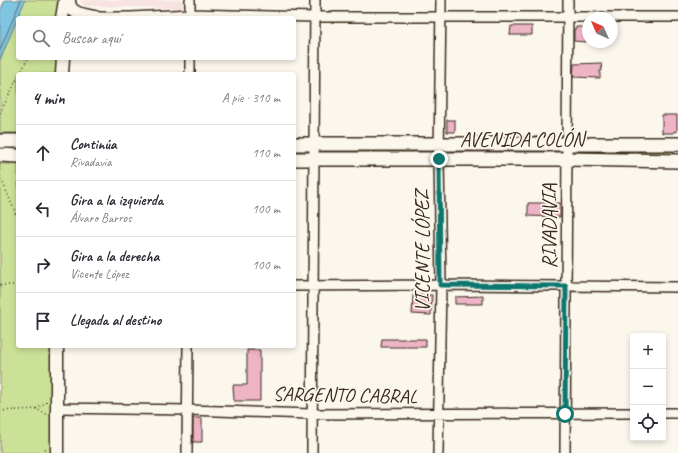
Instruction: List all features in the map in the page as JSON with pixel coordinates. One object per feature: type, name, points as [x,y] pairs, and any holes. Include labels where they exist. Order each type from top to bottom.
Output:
[{"type":"main road","points":[[0,141],[16,141]]},
{"type":"main road","name":"AVENIDA COLÓN","points":[[296,144],[678,144]]},
{"type":"main road","points":[[0,155],[16,156]]},
{"type":"main road","name":"AVENIDA COLÓN","points":[[296,159],[567,159],[678,161]]},
{"type":"street","points":[[62,16],[65,0]]},
{"type":"street","points":[[69,0],[71,9],[75,12],[88,16]]},
{"type":"street","points":[[190,0],[190,16]]},
{"type":"street","points":[[312,453],[312,286],[315,160],[316,0]]},
{"type":"street","name":"VICENTE LÓPEZ","points":[[438,453],[441,0]]},
{"type":"street","name":"RIVADAVIA","points":[[564,453],[568,0]]},
{"type":"street","points":[[296,17],[678,17]]},
{"type":"street","points":[[62,72],[63,60]]},
{"type":"street","points":[[190,60],[190,72]]},
{"type":"street","points":[[296,286],[440,285],[678,287]]},
{"type":"street","points":[[57,348],[53,409],[57,453]]},
{"type":"street","points":[[187,453],[188,348]]},
{"type":"street","name":"SARGENTO CABRAL","points":[[53,409],[188,410],[311,414],[630,414]]},
{"type":"street","points":[[666,413],[678,413]]},
{"type":"path","points":[[21,72],[27,60]]},
{"type":"path","points":[[0,113],[16,81]]},
{"type":"path","points":[[0,176],[16,214]]},
{"type":"path","points":[[0,285],[16,285]]},
{"type":"path","points":[[36,409],[53,409]]},
{"type":"path","points":[[0,411],[53,409]]},
{"type":"shaded area","points":[[80,0],[187,0],[187,2],[181,8],[85,6]]},
{"type":"green space","points":[[25,0],[60,0],[58,16],[18,16]]},
{"type":"green space","points":[[16,22],[16,60],[58,60],[58,72],[16,72],[16,133],[0,133],[0,60]]},
{"type":"green space","points":[[454,150],[550,151],[550,154],[454,153]]},
{"type":"green space","points":[[579,150],[675,152],[674,155],[579,153]]},
{"type":"green space","points":[[0,164],[16,164],[16,348],[53,348],[53,453],[0,453]]},
{"type":"water","points":[[5,0],[25,0],[18,16],[16,16],[16,22],[0,60],[0,11]]},
{"type":"building","points":[[511,26],[532,26],[532,35],[510,35]]},
{"type":"building","points":[[576,27],[582,27],[582,42],[574,41],[574,29],[576,29]]},
{"type":"building","points":[[601,63],[602,71],[600,71],[600,78],[573,77],[574,64]]},
{"type":"building","points":[[662,115],[677,115],[677,132],[662,133]]},
{"type":"building","points":[[447,120],[455,120],[455,132],[447,132]]},
{"type":"building","points":[[528,203],[560,203],[560,217],[528,216]]},
{"type":"building","points":[[413,295],[432,295],[431,315],[412,314]]},
{"type":"building","points":[[483,296],[483,304],[455,304],[455,297]]},
{"type":"building","points":[[382,339],[426,339],[426,347],[381,347]]},
{"type":"building","points":[[247,350],[260,350],[260,401],[234,401],[233,385],[247,385]]},
{"type":"building","points":[[193,418],[202,418],[202,442],[193,442]]},
{"type":"route","points":[[439,159],[440,285],[566,286],[565,414]]}]
